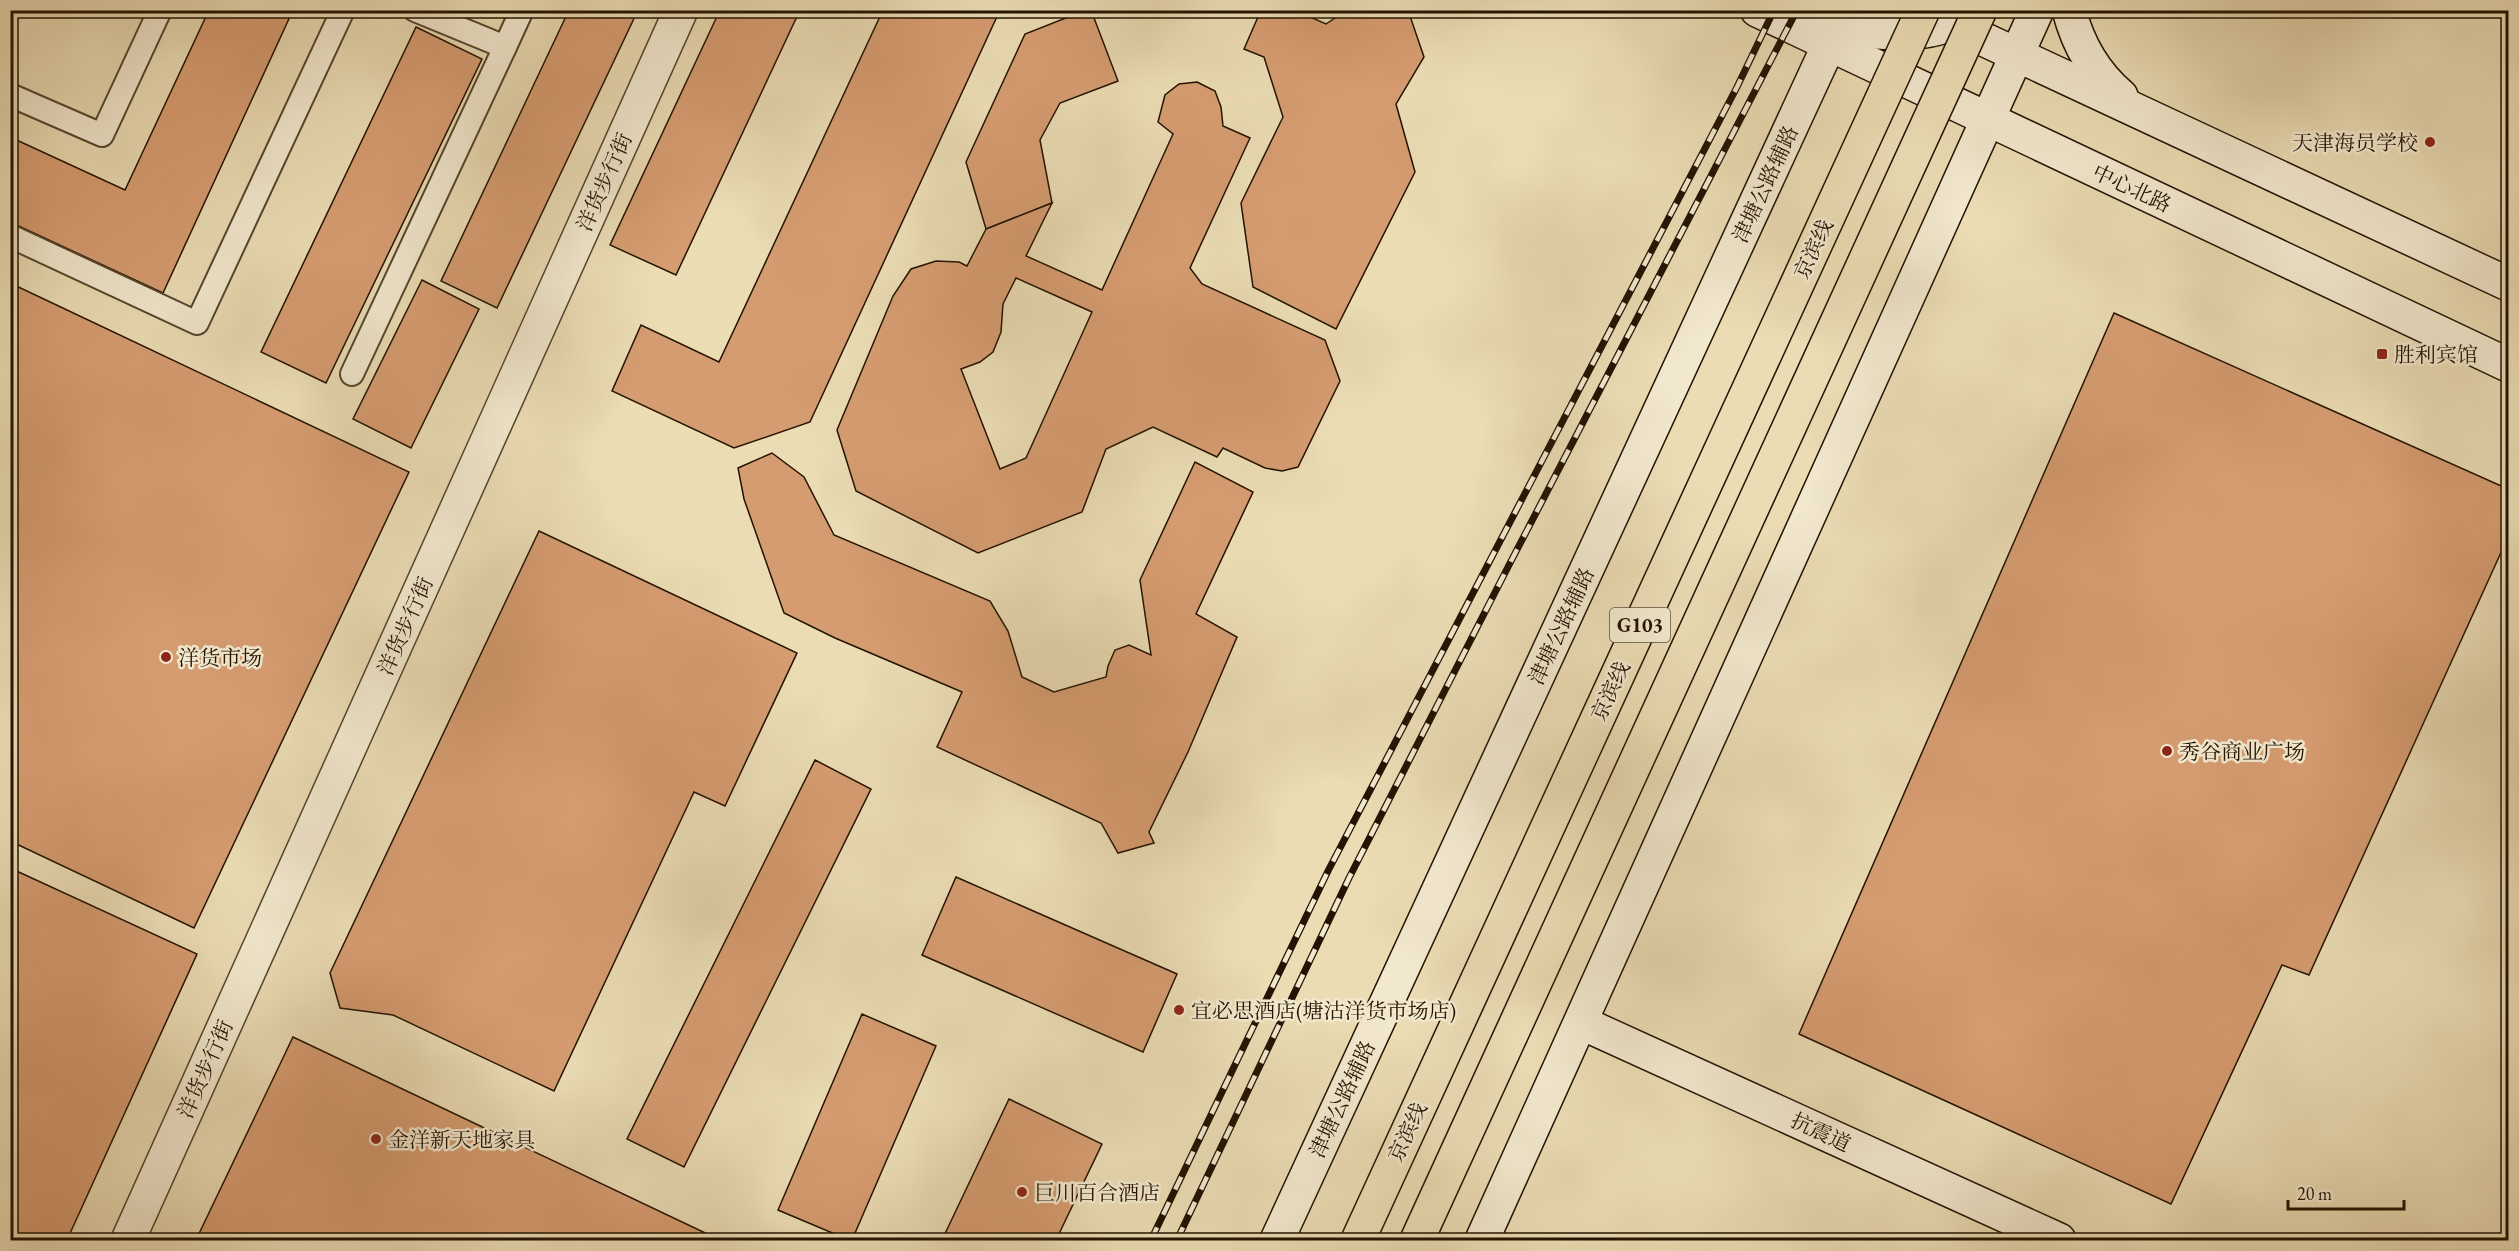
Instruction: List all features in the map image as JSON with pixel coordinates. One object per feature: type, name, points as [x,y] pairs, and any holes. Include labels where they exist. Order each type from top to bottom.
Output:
[{"type":"highway","name":"京滨线","points":[[1358,1240],[1922,10]]},
{"type":"highway","name":"G103","points":[[1417,1240],[1971,15]]},
{"type":"main road","name":"洋货步行街","points":[[128,1240],[681,10]]},
{"type":"main road","name":"中心北路","points":[[1757,10],[1837,27],[1987,120],[2508,365]]},
{"type":"main road","points":[[1779,10],[1837,27],[1902,33],[1930,31],[1971,15]]},
{"type":"main road","points":[[1922,10],[1971,15],[2017,54],[2508,284]]},
{"type":"main road","points":[[1482,1240],[1582,1023],[2037,10]]},
{"type":"main road","points":[[2069,10],[2083,49],[2094,68],[2107,84],[2125,99],[2155,118]]},
{"type":"main road","name":"津塘公路辅路","points":[[1277,1240],[1837,27]]},
{"type":"main road","name":"抗震道","points":[[1582,1023],[2059,1240]]},
{"type":"lane","points":[[10,95],[102,135],[160,10]]},
{"type":"lane","points":[[10,236],[197,323],[343,10]]},
{"type":"lane","points":[[415,10],[505,47]]},
{"type":"lane","points":[[352,374],[522,10]]},
{"type":"building","points":[[209,10],[293,10],[163,293],[10,222],[10,137],[125,190]]},
{"type":"building","points":[[569,10],[638,10],[497,308],[441,281]]},
{"type":"building","points":[[720,10],[800,10],[676,275],[610,245]]},
{"type":"building","points":[[883,10],[1000,10],[810,422],[734,448],[612,391],[641,325],[719,362]]},
{"type":"building","points":[[1091,10],[1118,81],[1060,103],[1040,140],[1052,203],[986,229],[966,162],[1025,34]]},
{"type":"building","points":[[1261,10],[1294,10],[1326,24],[1347,10],[1397,10],[1410,16],[1424,57],[1396,104],[1415,172],[1336,329],[1253,287],[1241,203],[1283,117],[1264,57],[1244,49]]},
{"type":"building","points":[[416,27],[482,59],[326,383],[261,352]]},
{"type":"building","points":[[1197,82],[1215,91],[1221,107],[1223,126],[1250,138],[1190,268],[1202,284],[1325,340],[1340,381],[1298,467],[1282,471],[1265,468],[1223,448],[1217,457],[1153,427],[1106,449],[1082,512],[978,553],[856,491],[837,430],[893,296],[911,269],[936,261],[959,262],[967,266],[986,229],[1052,203],[1026,256],[1102,290],[1173,134],[1158,122],[1165,95],[1179,84]],"holes":[[[1016,278],[1092,312],[1026,458],[1000,469],[961,369],[980,362],[993,352],[1001,332],[1003,304]]]},
{"type":"building","points":[[422,280],[479,309],[411,448],[353,419]]},
{"type":"building","name":"洋货市场","points":[[10,283],[409,472],[194,928],[10,841]]},
{"type":"building","name":"秀谷商业广场","points":[[2114,313],[2508,489],[2508,537],[2309,975],[2282,965],[2171,1204],[1799,1034]]},
{"type":"building","points":[[772,453],[804,477],[834,535],[990,601],[1008,631],[1022,677],[1054,692],[1106,677],[1115,650],[1129,645],[1151,655],[1140,580],[1195,462],[1253,492],[1196,614],[1237,637],[1188,752],[1149,832],[1154,843],[1118,853],[1101,823],[937,747],[962,692],[835,638],[784,613],[744,499],[738,468]]},
{"type":"building","points":[[539,531],[797,653],[725,806],[694,792],[554,1091],[393,1015],[340,1008],[330,973]]},
{"type":"building","points":[[815,760],[871,789],[684,1167],[627,1139]]},
{"type":"building","points":[[10,868],[197,954],[67,1240],[10,1240]]},
{"type":"building","points":[[956,877],[1177,974],[1143,1052],[922,955]]},
{"type":"building","points":[[862,1014],[936,1046],[852,1240],[849,1240],[778,1210]]},
{"type":"building","name":"金洋新天地家具","points":[[293,1037],[720,1240],[196,1240]]},
{"type":"building","name":"巨川百合酒店","points":[[1009,1099],[1102,1144],[1056,1240],[942,1240]]},
{"type":"railway","points":[[1151,1240],[1328,871],[1737,87],[1774,10]]},
{"type":"railway","points":[[1177,1240],[1349,878],[1797,10]]},
{"type":"place","name":"天津海员学校","points":[[2430,142]]},
{"type":"place","name":"胜利宾馆","points":[[2382,354]]},
{"type":"place","name":"洋货市场","points":[[166,657]]},
{"type":"place","name":"秀谷商业广场","points":[[2167,751]]},
{"type":"place","name":"宜必思酒店(塘沽洋货市场店)","points":[[1179,1010]]},
{"type":"place","name":"金洋新天地家具","points":[[376,1139]]},
{"type":"place","name":"巨川百合酒店","points":[[1022,1192]]}]
